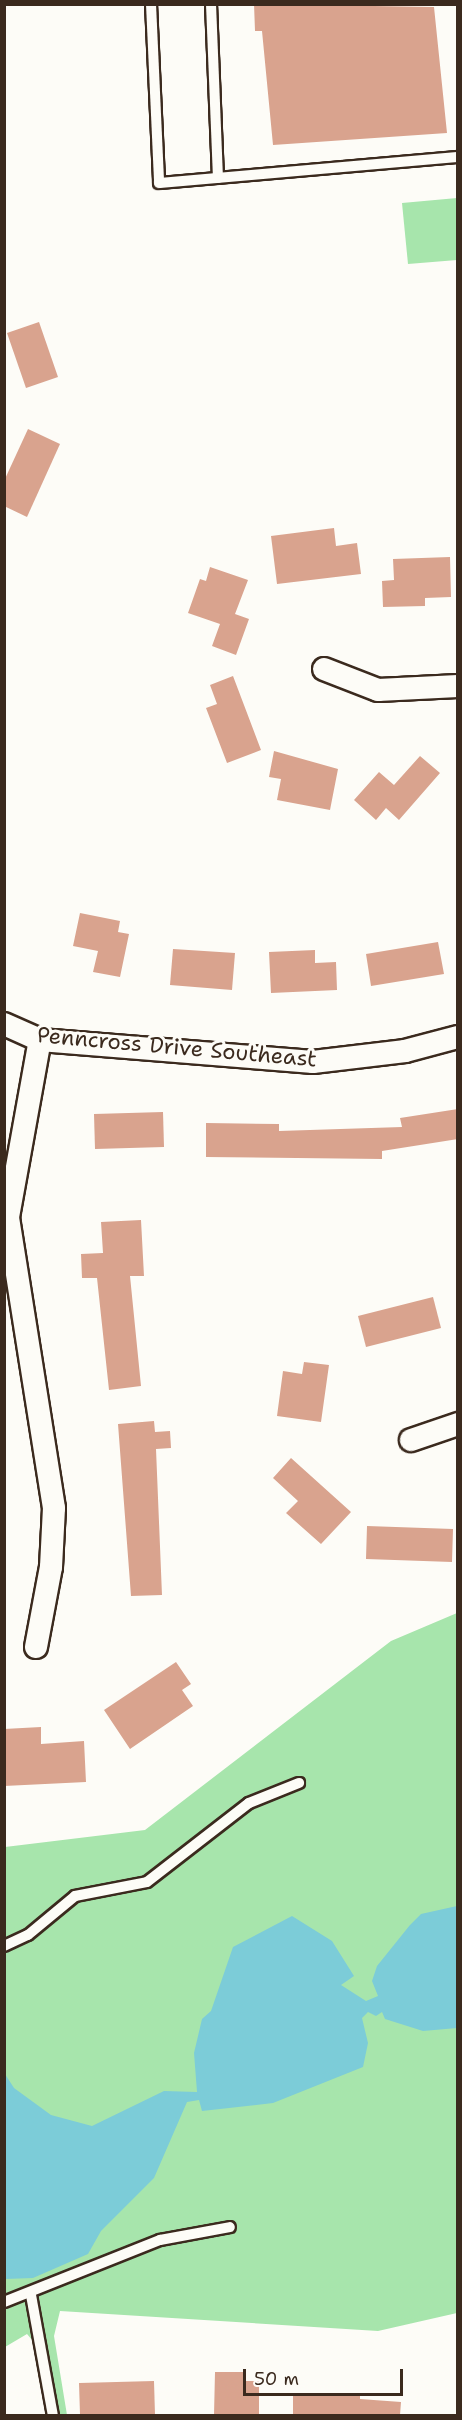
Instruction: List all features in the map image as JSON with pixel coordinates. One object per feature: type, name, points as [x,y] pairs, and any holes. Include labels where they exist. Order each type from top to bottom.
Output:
[{"type":"street","points":[[324,669],[378,690],[458,686]]},
{"type":"street","name":"Penncross Drive Southeast","points":[[4,1024],[40,1040],[313,1062],[405,1051],[458,1037]]},
{"type":"street","points":[[36,1647],[51,1567],[54,1508],[8,1217],[40,1040]]},
{"type":"street","points":[[411,1440],[458,1424]]},
{"type":"lane","points":[[152,4],[159,183],[458,157]]},
{"type":"lane","points":[[211,4],[218,178]]},
{"type":"lane","points":[[4,1946],[28,1935],[75,1896],[147,1882],[249,1803],[299,1783]]},
{"type":"lane","points":[[4,2302],[31,2295],[73,2272],[160,2240],[230,2227]]},
{"type":"lane","points":[[31,2295],[53,2415]]},
{"type":"green space","points":[[457,198],[457,260],[408,264],[402,203]]},
{"type":"green space","points":[[457,1613],[457,2313],[378,2331],[60,2311],[54,2336],[67,2415],[48,2415],[38,2347],[27,2334],[5,2347],[5,1847],[145,1830],[391,1641]]},
{"type":"water","points":[[457,1906],[457,2028],[423,2031],[385,2019],[382,2012],[376,2016],[368,2012],[362,2018],[368,2043],[363,2067],[273,2103],[202,2111],[199,2100],[187,2102],[154,2178],[101,2231],[88,2254],[33,2278],[5,2279],[5,2074],[14,2088],[51,2115],[92,2126],[164,2091],[197,2092],[194,2053],[202,2019],[211,2011],[233,1947],[292,1916],[332,1941],[354,1976],[341,1985],[366,2001],[378,1996],[372,1981],[377,1966],[410,1925],[421,1914]]},
{"type":"building","points":[[254,4],[434,7],[447,133],[273,145],[262,31],[255,31]]},
{"type":"building","points":[[39,322],[58,377],[26,388],[7,333]]},
{"type":"building","points":[[28,429],[60,444],[27,517],[4,506],[4,481]]},
{"type":"building","points":[[334,528],[336,546],[357,543],[361,574],[277,584],[271,536]]},
{"type":"building","points":[[450,557],[451,597],[425,598],[425,606],[383,607],[382,581],[394,580],[393,559]]},
{"type":"building","points":[[210,567],[248,580],[235,614],[249,619],[236,655],[212,646],[220,624],[188,613],[200,579],[206,581]]},
{"type":"building","points":[[233,676],[261,750],[227,763],[206,708],[217,704],[210,685]]},
{"type":"building","points":[[274,751],[338,769],[330,810],[277,800],[281,779],[269,777]]},
{"type":"building","points":[[420,756],[440,773],[399,820],[386,808],[376,820],[354,800],[379,772],[394,785]]},
{"type":"building","points":[[80,913],[120,921],[118,932],[129,934],[120,977],[93,972],[98,951],[73,946]]},
{"type":"building","points":[[438,942],[444,974],[371,986],[366,954]]},
{"type":"building","points":[[173,949],[235,953],[232,990],[170,985]]},
{"type":"building","points":[[315,950],[315,963],[336,962],[337,990],[271,993],[269,952]]},
{"type":"building","points":[[458,1109],[458,1139],[382,1151],[382,1159],[206,1157],[206,1123],[279,1124],[279,1131],[402,1127],[400,1118]]},
{"type":"building","points":[[163,1112],[164,1147],[95,1149],[94,1114]]},
{"type":"building","points":[[141,1220],[144,1276],[130,1276],[141,1386],[109,1390],[97,1278],[82,1278],[81,1254],[103,1253],[101,1222]]},
{"type":"building","points":[[433,1297],[441,1328],[366,1347],[358,1316]]},
{"type":"building","points":[[304,1362],[329,1365],[321,1422],[277,1416],[283,1371],[302,1374]]},
{"type":"building","points":[[154,1421],[155,1432],[170,1431],[171,1448],[156,1449],[162,1595],[131,1596],[118,1424]]},
{"type":"building","points":[[291,1458],[351,1512],[321,1544],[286,1513],[298,1501],[273,1478]]},
{"type":"building","points":[[367,1526],[453,1529],[452,1562],[366,1559]]},
{"type":"building","points":[[176,1662],[191,1684],[182,1690],[193,1706],[130,1749],[104,1710]]},
{"type":"building","points":[[41,1727],[41,1744],[84,1741],[86,1782],[4,1786],[4,1729]]},
{"type":"building","points":[[215,2372],[246,2372],[246,2381],[259,2381],[259,2415],[214,2415]]},
{"type":"building","points":[[154,2381],[155,2415],[80,2415],[79,2383]]},
{"type":"building","points":[[293,2393],[360,2394],[360,2399],[401,2402],[400,2415],[293,2415]]}]
